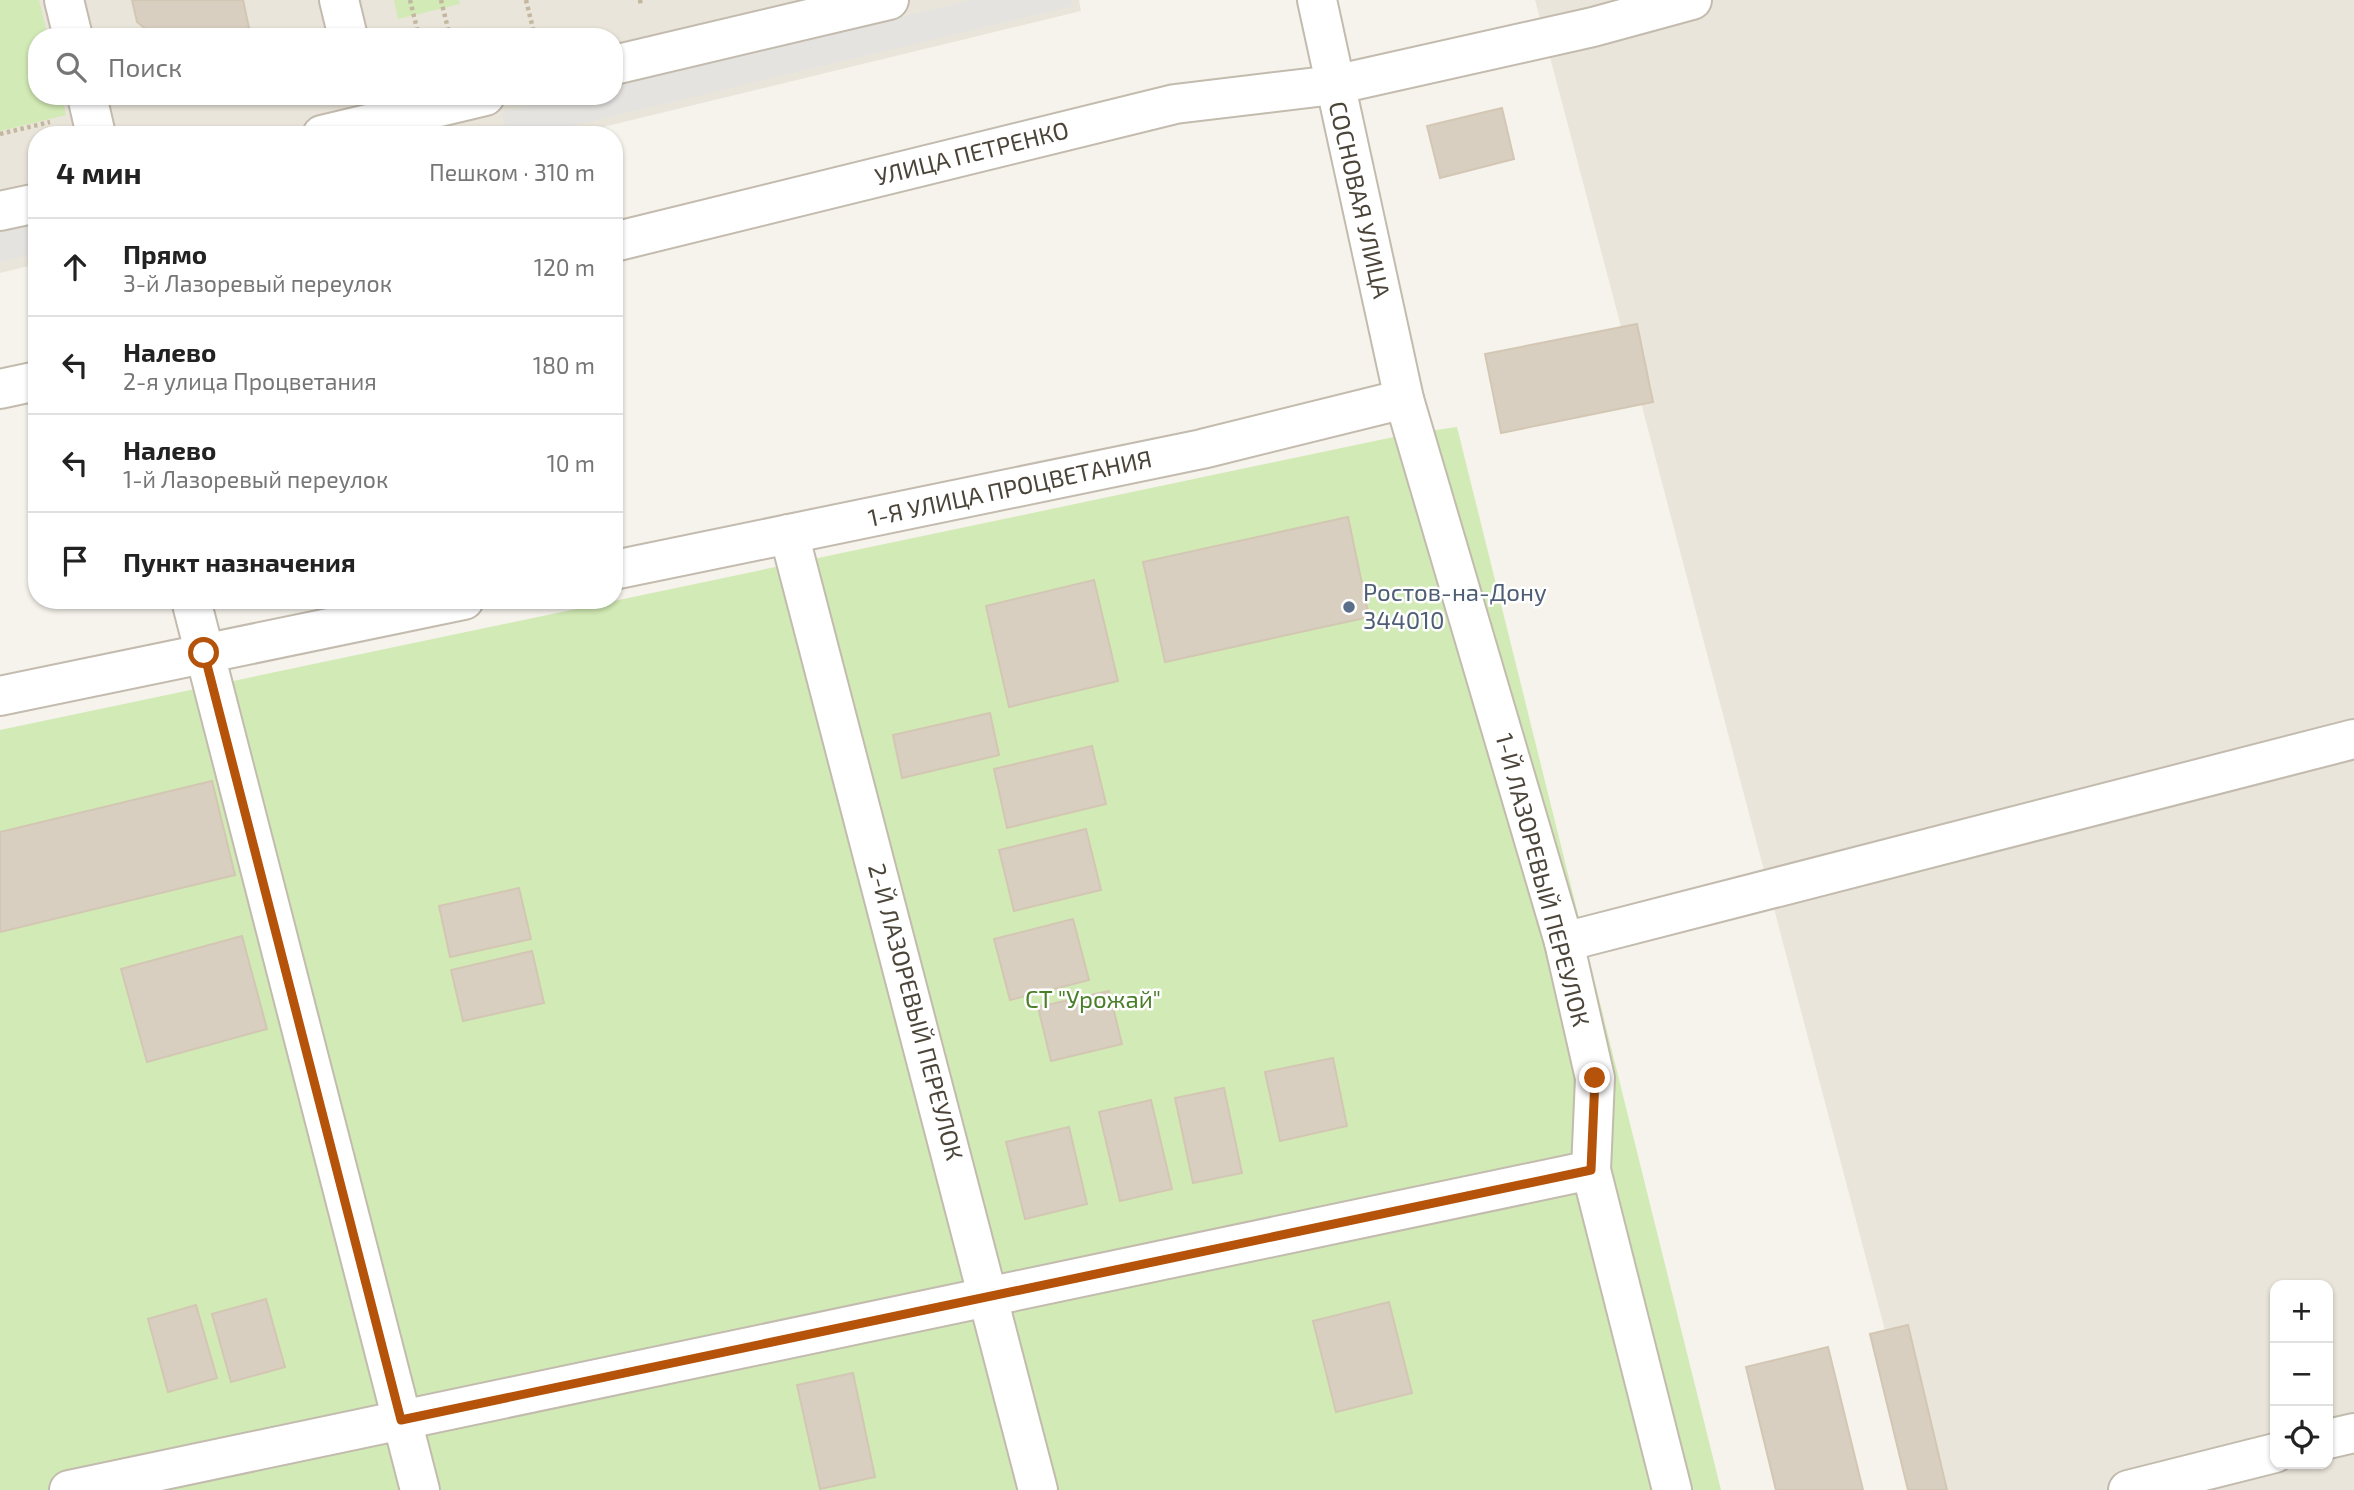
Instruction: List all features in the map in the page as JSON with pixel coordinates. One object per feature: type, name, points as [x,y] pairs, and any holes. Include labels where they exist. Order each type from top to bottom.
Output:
[{"type":"street","points":[[64,0],[71,28]]},
{"type":"street","points":[[339,0],[346,28]]},
{"type":"street","points":[[623,63],[889,0]]},
{"type":"street","name":"СОСНОВАЯ УЛИЦА","points":[[1317,0],[1404,399]]},
{"type":"street","name":"УЛИЦА ПЕТРЕНКО","points":[[623,241],[1175,104],[1334,85],[1593,27],[1692,0]]},
{"type":"street","points":[[352,126],[441,105]]},
{"type":"street","points":[[0,211],[28,204]]},
{"type":"street","points":[[0,389],[28,383]]},
{"type":"street","name":"1-Я УЛИЦА ПРОЦВЕТАНИЯ","points":[[623,568],[1202,449],[1404,399]]},
{"type":"street","name":"1-Й ЛАЗОРЕВЫЙ ПЕРЕУЛОК","points":[[1404,399],[1564,942],[1595,1078],[1591,1170],[1672,1490]]},
{"type":"street","name":"2-Й ЛАЗОРЕВЫЙ ПЕРЕУЛОК","points":[[789,534],[1038,1490]]},
{"type":"street","points":[[193,609],[420,1490]]},
{"type":"street","points":[[0,696],[420,609]]},
{"type":"street","points":[[1564,942],[2354,739]]},
{"type":"street","points":[[69,1490],[1591,1170]]},
{"type":"street","points":[[2333,1438],[2354,1433]]},
{"type":"street","points":[[2128,1490],[2270,1454]]},
{"type":"path","points":[[410,0],[417,28]]},
{"type":"path","points":[[441,0],[448,28]]},
{"type":"path","points":[[526,0],[533,28]]},
{"type":"path","points":[[640,0],[641,6]]},
{"type":"path","points":[[39,126],[92,115]]},
{"type":"path","points":[[0,134],[28,128]]},
{"type":"shaded area","points":[[0,0],[1079,0],[1081,11],[607,126],[28,126],[28,266],[0,273]]},
{"type":"shaded area","points":[[972,0],[1072,0],[1073,6],[573,126],[505,126],[502,112],[530,105],[623,105],[623,83]]},
{"type":"shaded area","points":[[1535,0],[2354,0],[2354,1490],[1927,1490]]},
{"type":"shaded area","points":[[28,225],[28,255],[0,262],[0,231]]},
{"type":"green space","points":[[0,0],[39,0],[46,28],[28,28],[28,105],[64,105],[66,115],[0,131]]},
{"type":"green space","points":[[394,0],[459,0],[460,4],[398,19]]},
{"type":"green space","name":"СТ \"Урожай\"","points":[[1457,427],[1721,1490],[0,1490],[0,730],[576,609],[623,609],[623,599],[1408,434]]},
{"type":"building","points":[[132,0],[243,0],[249,28],[144,28],[137,22]]},
{"type":"building","points":[[1502,108],[1514,159],[1440,178],[1427,126]]},
{"type":"building","points":[[1637,324],[1653,402],[1501,433],[1485,354]]},
{"type":"building","points":[[1348,517],[1369,617],[1165,662],[1143,562]]},
{"type":"building","points":[[1094,580],[1118,681],[1009,707],[986,606]]},
{"type":"building","points":[[990,713],[999,755],[902,778],[893,735]]},
{"type":"building","points":[[1092,746],[1106,804],[1007,828],[994,769]]},
{"type":"building","points":[[212,781],[235,875],[0,932],[0,832]]},
{"type":"building","points":[[1086,829],[1101,890],[1014,911],[999,850]]},
{"type":"building","points":[[519,888],[531,939],[450,957],[439,906]]},
{"type":"building","points":[[1073,919],[1089,980],[1010,1000],[994,939]]},
{"type":"building","points":[[242,936],[267,1029],[147,1062],[121,969]]},
{"type":"building","points":[[532,951],[544,1003],[463,1021],[451,970]]},
{"type":"building","points":[[1109,991],[1122,1044],[1051,1061],[1038,1007]]},
{"type":"building","points":[[1333,1058],[1347,1126],[1280,1141],[1265,1072]]},
{"type":"building","points":[[1224,1088],[1242,1173],[1193,1183],[1175,1098]]},
{"type":"building","points":[[1151,1100],[1172,1189],[1120,1201],[1099,1112]]},
{"type":"building","points":[[1069,1127],[1087,1204],[1025,1219],[1006,1142]]},
{"type":"building","points":[[266,1299],[285,1367],[231,1382],[212,1314]]},
{"type":"building","points":[[1389,1302],[1412,1393],[1336,1412],[1313,1321]]},
{"type":"building","points":[[196,1305],[217,1378],[168,1392],[148,1319]]},
{"type":"building","points":[[1908,1325],[1947,1490],[1908,1490],[1870,1334]]},
{"type":"building","points":[[1828,1347],[1863,1490],[1776,1490],[1746,1367]]},
{"type":"building","points":[[853,1373],[875,1477],[820,1489],[797,1385]]},
{"type":"place","name":"Ростов-на-Дону 344010","points":[[1349,607]]},
{"type":"route","points":[[204,653],[401,1420],[1591,1170],[1595,1078]]}]
